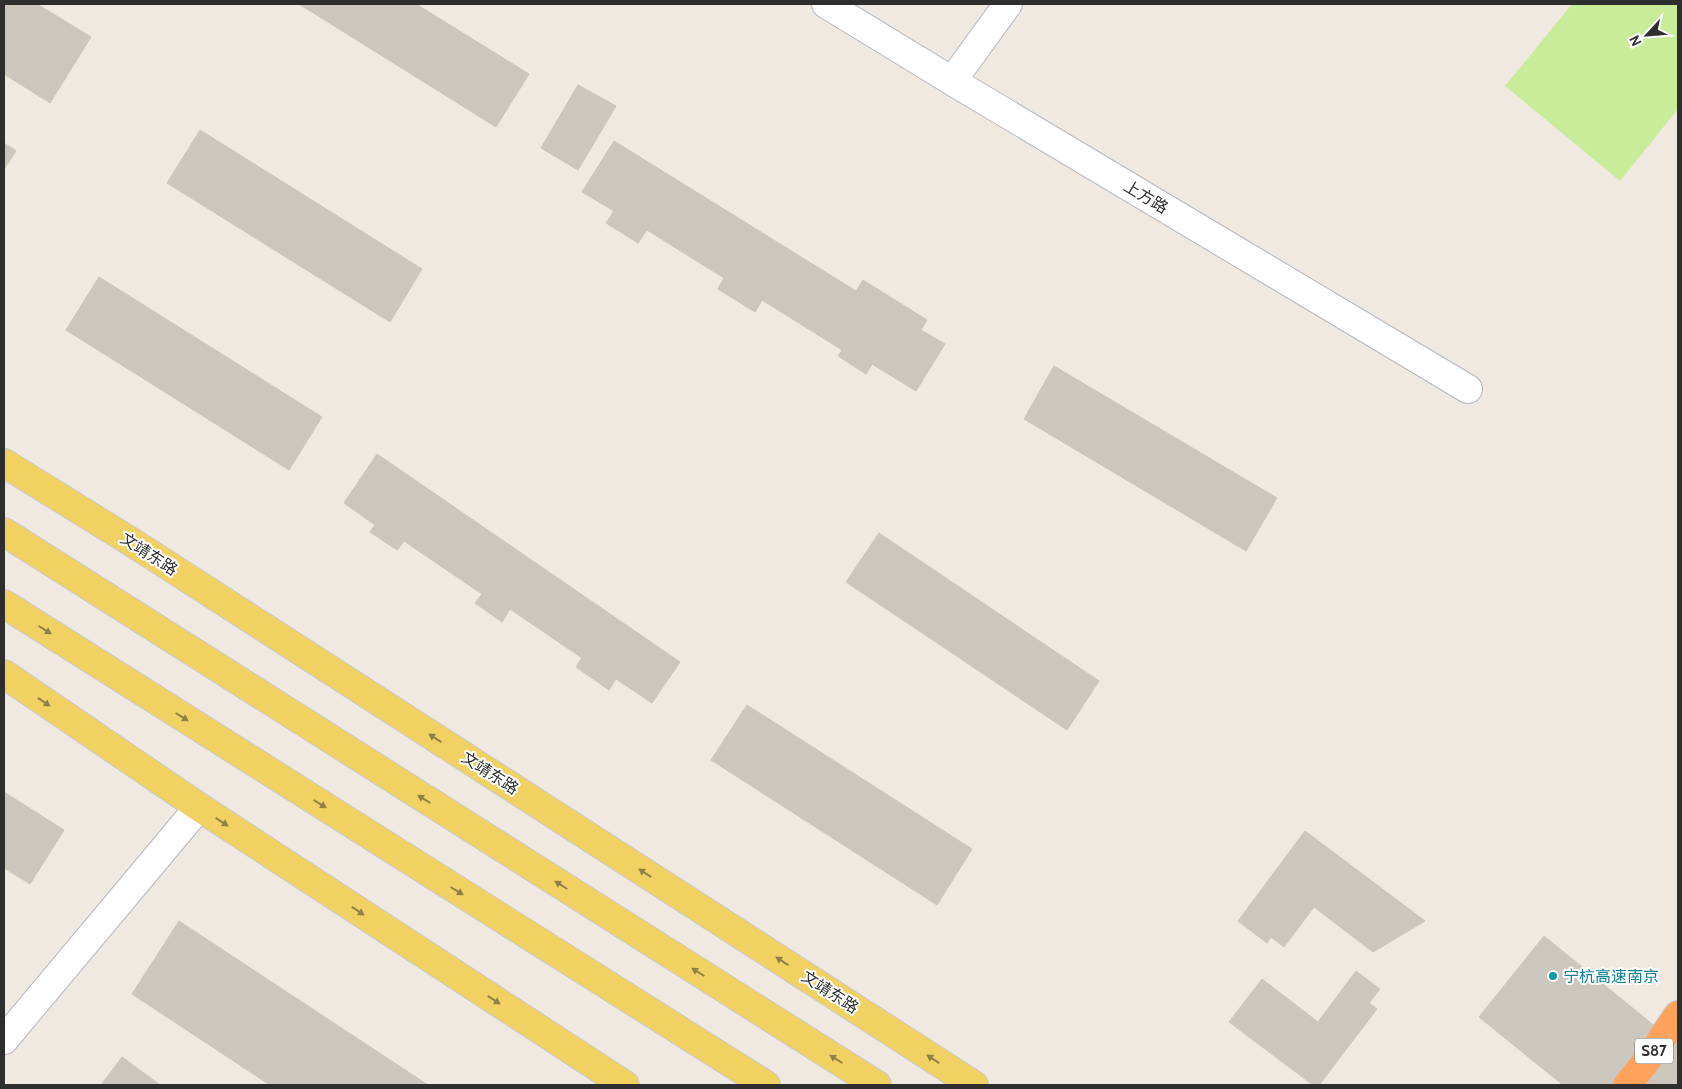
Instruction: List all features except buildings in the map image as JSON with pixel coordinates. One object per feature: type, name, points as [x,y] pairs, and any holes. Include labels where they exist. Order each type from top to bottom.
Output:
[{"type":"highway","name":"S87","points":[[1627,1085],[1645,1063],[1678,1015]]},
{"type":"main road","name":"文靖东路","points":[[4,463],[130,541],[974,1085]]},
{"type":"main road","points":[[9,536],[877,1085]]},
{"type":"main road","points":[[4,604],[766,1085]]},
{"type":"main road","points":[[4,674],[199,807],[625,1085]]},
{"type":"street","name":"上方路","points":[[826,4],[1468,390]]},
{"type":"street","points":[[952,81],[1008,4]]},
{"type":"street","points":[[4,1040],[199,807]]},
{"type":"green space","points":[[1572,4],[1678,4],[1678,109],[1620,181],[1505,86]]},
{"type":"place","name":"宁杭高速南京","points":[[1553,976]]}]
